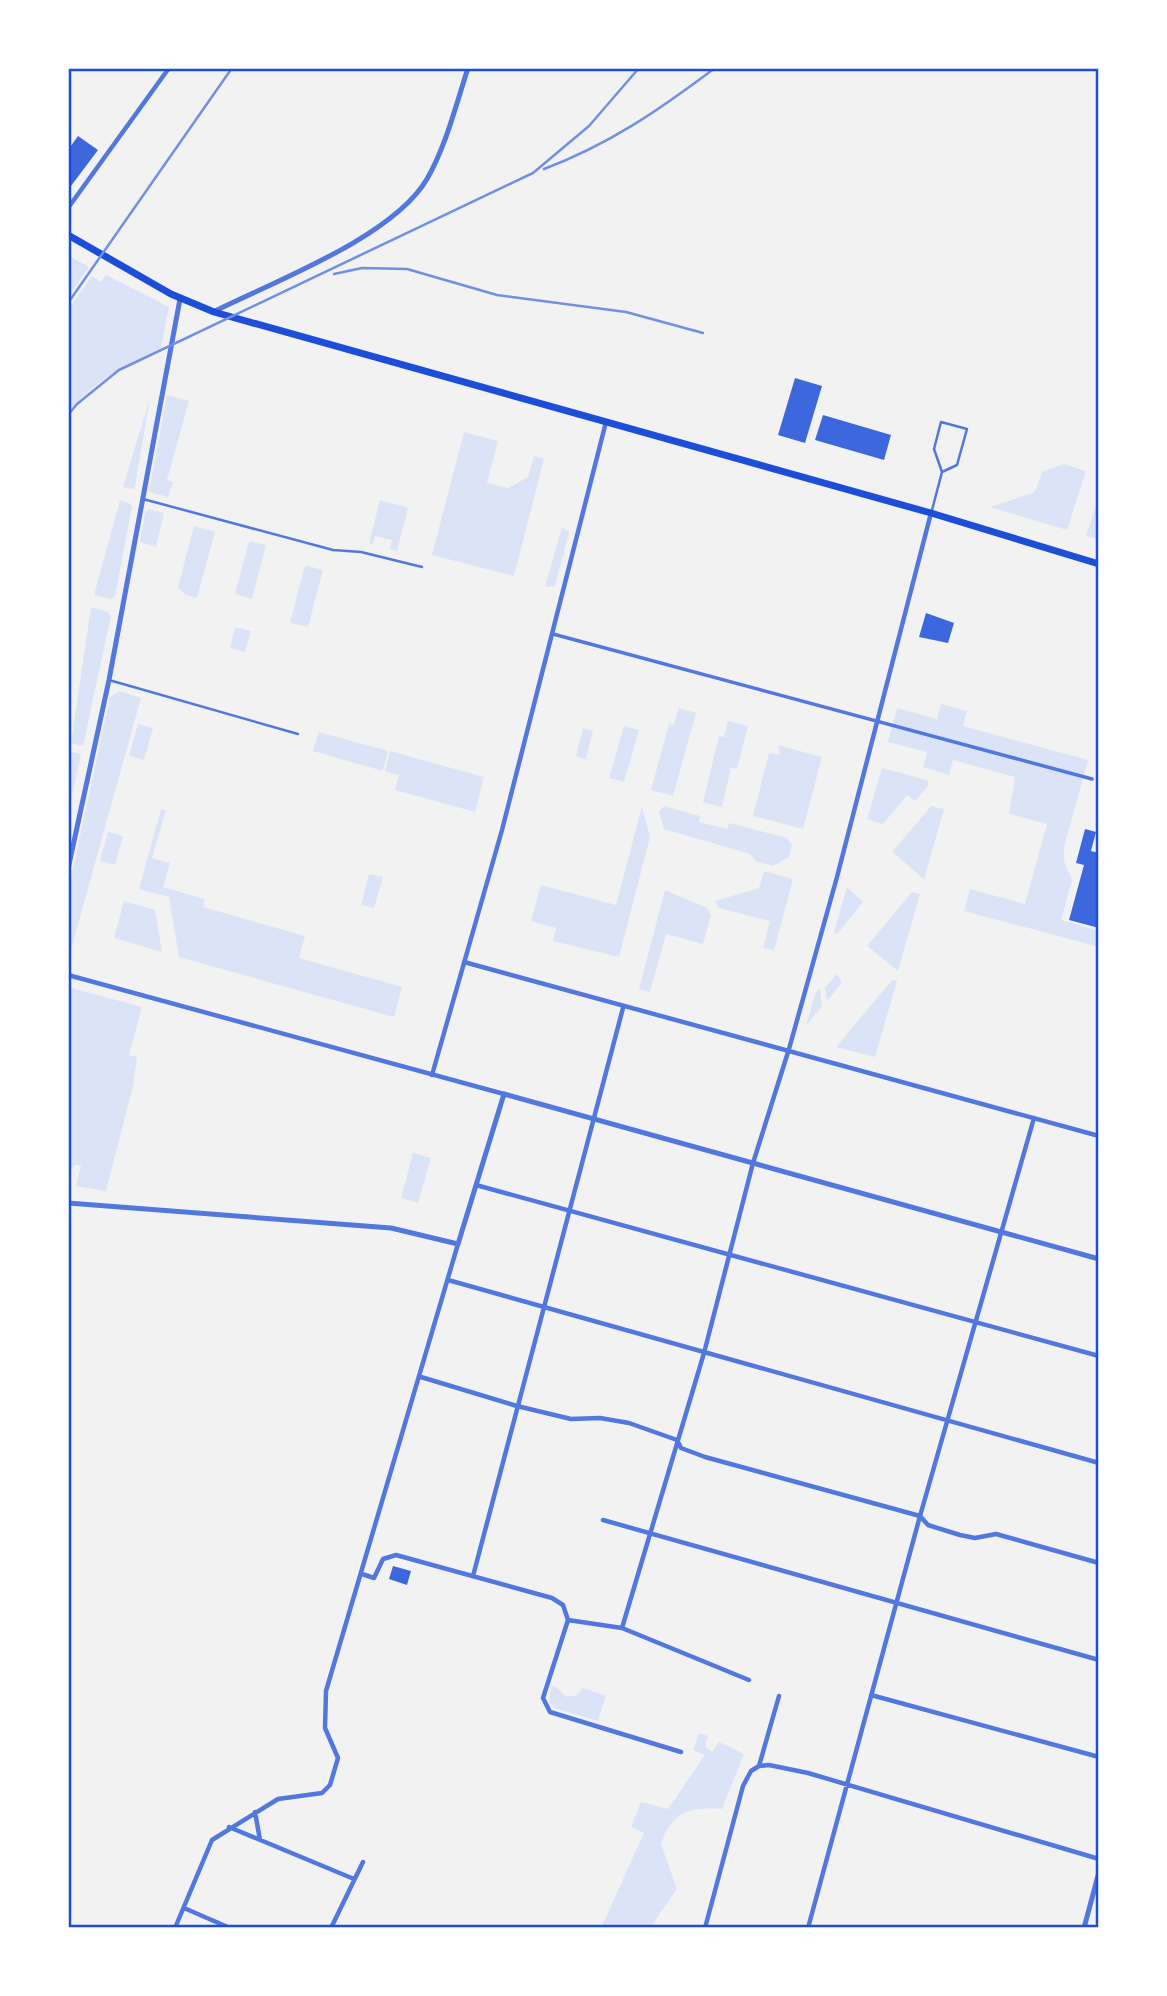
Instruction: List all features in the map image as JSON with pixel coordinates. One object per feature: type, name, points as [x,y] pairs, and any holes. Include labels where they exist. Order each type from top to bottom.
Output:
[{"type":"main road","points":[[68,235],[180,299],[214,312],[931,513],[1099,564]]},
{"type":"street","points":[[68,208],[169,68]]},
{"type":"street","points":[[214,312],[355,242],[406,207],[427,179],[448,129],[468,68]]},
{"type":"street","points":[[68,869],[108,680],[180,299]]},
{"type":"street","points":[[432,1075],[502,830],[607,422]]},
{"type":"street","points":[[622,1628],[648,1533],[704,1353],[753,1163],[789,1049],[931,513]]},
{"type":"street","points":[[551,633],[1092,779]]},
{"type":"street","points":[[464,962],[623,1008],[789,1049],[1099,1136]]},
{"type":"street","points":[[68,975],[1099,1259]]},
{"type":"street","points":[[473,1576],[623,1008]]},
{"type":"street","points":[[175,1928],[212,1840],[278,1799],[322,1793],[330,1785],[338,1758],[325,1728],[323,1703],[504,1094]]},
{"type":"street","points":[[808,1928],[920,1516],[950,1420],[1034,1118]]},
{"type":"street","points":[[476,1185],[1099,1356]]},
{"type":"street","points":[[68,1203],[391,1228],[458,1244]]},
{"type":"street","points":[[448,1280],[1099,1463]]},
{"type":"street","points":[[421,1377],[571,1419],[600,1418],[629,1423],[677,1440],[681,1448],[705,1457],[920,1516],[928,1525],[960,1535],[975,1538],[996,1534],[1099,1563]]},
{"type":"street","points":[[603,1520],[1099,1660]]},
{"type":"street","points":[[362,1574],[374,1578],[383,1559],[396,1555],[552,1598],[563,1605],[568,1620],[543,1698],[550,1712],[681,1752]]},
{"type":"street","points":[[568,1620],[622,1628],[749,1681]]},
{"type":"street","points":[[872,1695],[1099,1757]]},
{"type":"street","points":[[759,1766],[779,1696]]},
{"type":"street","points":[[705,1928],[743,1786],[751,1770],[759,1766],[781,1767],[1099,1859]]},
{"type":"street","points":[[255,1812],[260,1840]]},
{"type":"street","points":[[229,1827],[354,1879]]},
{"type":"street","points":[[331,1928],[363,1862]]},
{"type":"street","points":[[1084,1928],[1099,1872]]},
{"type":"street","points":[[184,1908],[230,1928]]},
{"type":"lane","points":[[931,513],[942,472],[934,449],[942,422],[967,429],[957,465],[942,472]]},
{"type":"lane","points":[[143,499],[333,550],[361,552],[422,567]]},
{"type":"lane","points":[[108,680],[298,734]]},
{"type":"shaded area","points":[[68,255],[89,267],[68,297]]},
{"type":"shaded area","points":[[106,275],[169,307],[161,348],[123,367],[99,383],[68,413],[68,310],[92,276],[101,282]]},
{"type":"shaded area","points":[[167,395],[189,401],[167,480],[173,482],[168,497],[149,492]]},
{"type":"shaded area","points":[[150,398],[135,487],[123,487]]},
{"type":"shaded area","points":[[464,432],[498,441],[487,483],[508,488],[528,477],[534,456],[544,459],[514,576],[432,555]]},
{"type":"shaded area","points":[[1064,464],[1086,471],[1067,530],[990,507],[1035,492],[1042,472]]},
{"type":"shaded area","points":[[1099,497],[1099,539],[1086,536]]},
{"type":"shaded area","points":[[120,500],[132,507],[115,596],[111,599],[94,595]]},
{"type":"shaded area","points":[[380,500],[408,508],[397,551],[390,549],[392,540],[375,536],[373,544],[369,543]]},
{"type":"shaded area","points":[[149,509],[164,513],[156,547],[140,542],[145,512]]},
{"type":"shaded area","points":[[194,526],[215,532],[197,598],[186,595],[178,587]]},
{"type":"shaded area","points":[[562,527],[569,532],[555,586],[545,587]]},
{"type":"shaded area","points":[[249,541],[266,545],[252,599],[235,594]]},
{"type":"shaded area","points":[[305,565],[323,570],[308,627],[290,623]]},
{"type":"shaded area","points":[[91,607],[108,612],[111,616],[83,746],[71,743]]},
{"type":"shaded area","points":[[235,627],[251,631],[245,652],[230,648]]},
{"type":"shaded area","points":[[119,691],[141,698],[68,960],[68,892],[110,697]]},
{"type":"shaded area","points":[[941,704],[967,711],[963,726],[1088,760],[1064,847],[1064,861],[1072,880],[1061,920],[1099,931],[1099,947],[964,911],[970,889],[1025,904],[1047,824],[1009,814],[1015,777],[953,760],[949,775],[923,767],[927,752],[888,742],[897,708],[937,719]]},
{"type":"shaded area","points":[[679,708],[696,713],[673,796],[651,790],[669,724],[674,725]]},
{"type":"shaded area","points":[[728,721],[748,726],[737,769],[731,768],[722,807],[703,802],[719,736],[724,737]]},
{"type":"shaded area","points":[[138,724],[153,728],[144,760],[129,756]]},
{"type":"shaded area","points":[[624,726],[639,730],[624,782],[609,778]]},
{"type":"shaded area","points":[[583,728],[593,731],[586,759],[576,756]]},
{"type":"shaded area","points":[[319,732],[388,751],[383,771],[313,751]]},
{"type":"shaded area","points":[[778,745],[822,757],[803,829],[753,816],[769,753],[780,755]]},
{"type":"shaded area","points":[[69,751],[81,754],[68,813],[68,758]]},
{"type":"shaded area","points":[[390,751],[484,777],[475,812],[395,790],[399,775],[385,771]]},
{"type":"shaded area","points":[[882,768],[927,780],[929,785],[915,801],[907,795],[883,824],[867,819]]},
{"type":"shaded area","points":[[642,806],[650,837],[619,957],[553,941],[556,928],[531,921],[541,885],[616,905]]},
{"type":"shaded area","points":[[664,806],[700,816],[699,822],[727,829],[729,823],[787,838],[792,845],[789,857],[773,866],[756,861],[750,854],[664,829],[659,812]]},
{"type":"shaded area","points":[[931,806],[944,809],[924,879],[892,852]]},
{"type":"shaded area","points":[[161,809],[166,810],[152,858],[170,863],[163,887],[205,899],[203,907],[305,936],[299,958],[402,987],[394,1017],[179,957],[169,897],[139,889]]},
{"type":"shaded area","points":[[108,832],[123,836],[115,865],[100,861]]},
{"type":"shaded area","points":[[764,871],[793,879],[774,950],[763,948],[770,921],[719,908],[715,901],[759,888]]},
{"type":"shaded area","points":[[369,874],[383,877],[374,908],[361,905]]},
{"type":"shaded area","points":[[847,887],[863,902],[837,934],[834,932]]},
{"type":"shaded area","points":[[665,890],[707,908],[711,915],[703,944],[666,934],[650,992],[639,989]]},
{"type":"shaded area","points":[[912,892],[920,894],[898,971],[867,946]]},
{"type":"shaded area","points":[[124,901],[155,910],[162,952],[114,938]]},
{"type":"shaded area","points":[[837,974],[842,983],[827,1001],[825,988]]},
{"type":"shaded area","points":[[892,980],[897,981],[875,1057],[836,1047]]},
{"type":"shaded area","points":[[68,987],[142,1007],[129,1055],[137,1057],[133,1086],[106,1191],[76,1186],[81,1165],[74,1165],[72,1170],[68,1169]]},
{"type":"shaded area","points":[[820,988],[822,1006],[806,1026],[815,994]]},
{"type":"shaded area","points":[[413,1153],[431,1158],[418,1203],[401,1198]]},
{"type":"shaded area","points":[[551,1686],[555,1686],[567,1697],[577,1695],[583,1688],[606,1696],[598,1721],[554,1708],[549,1702]]},
{"type":"shaded area","points":[[699,1733],[708,1736],[705,1747],[712,1752],[719,1742],[744,1754],[722,1809],[691,1810],[671,1824],[661,1844],[677,1889],[650,1928],[601,1928],[644,1833],[631,1827],[641,1802],[668,1809],[705,1755],[693,1750]]},
{"type":"building","points":[[78,136],[98,150],[68,190],[68,150]]},
{"type":"building","points":[[795,378],[822,386],[805,443],[778,435]]},
{"type":"building","points":[[823,415],[891,435],[884,460],[815,440]]},
{"type":"building","points":[[926,613],[954,623],[948,643],[919,637]]},
{"type":"building","points":[[1085,829],[1096,832],[1091,851],[1099,853],[1099,928],[1069,920],[1084,865],[1076,863]]},
{"type":"building","points":[[393,1566],[411,1571],[407,1585],[389,1579]]},
{"type":"railway","points":[[68,303],[232,68]]},
{"type":"railway","points":[[68,415],[77,404],[119,370],[533,173],[589,126],[639,68]]},
{"type":"railway","points":[[544,169],[591,149],[633,125],[715,68]]},
{"type":"railway","points":[[334,274],[362,268],[407,269],[497,295],[626,312],[703,333]]}]
